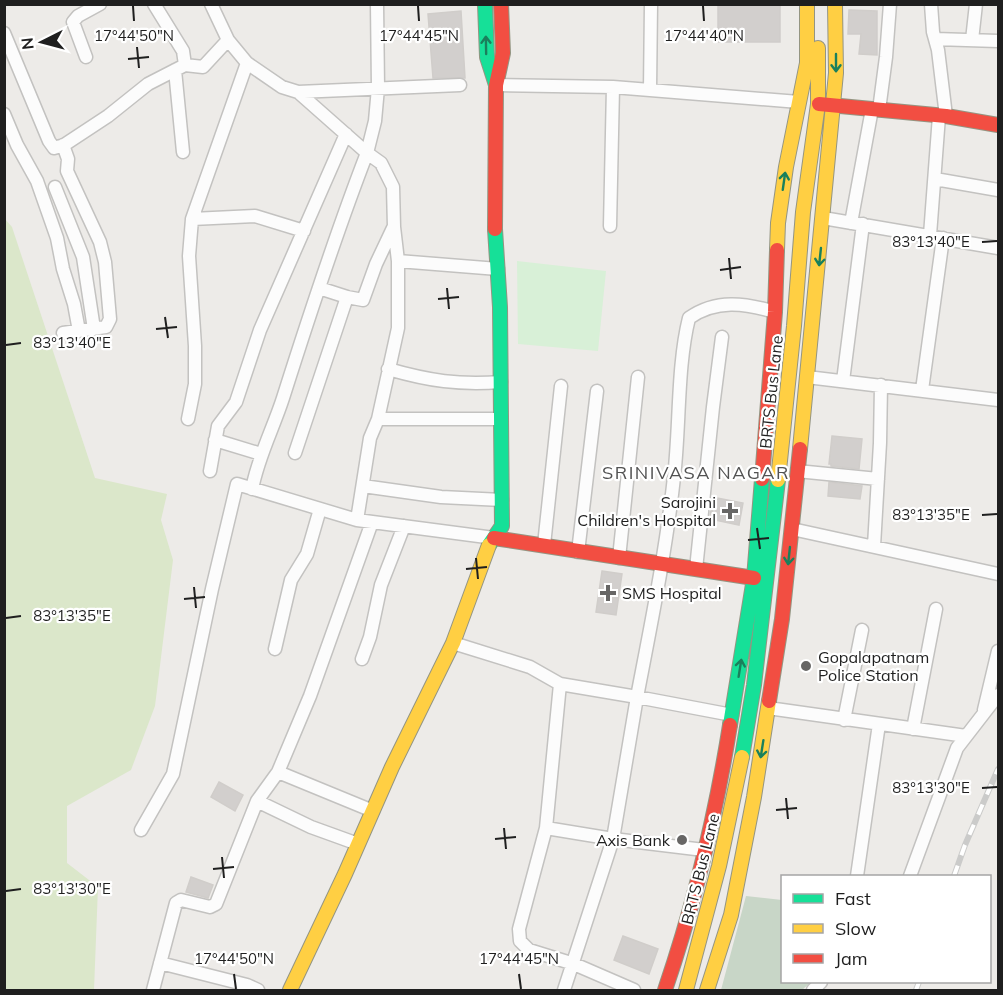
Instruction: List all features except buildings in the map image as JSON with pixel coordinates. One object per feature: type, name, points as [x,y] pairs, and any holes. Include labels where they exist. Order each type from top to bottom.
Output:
[{"type":"main road","points":[[485,4],[487,57],[495,85]]},
{"type":"main road","points":[[290,990],[453,643],[486,549],[502,526],[501,382],[494,211],[495,85],[504,53],[501,4]]},
{"type":"main road","points":[[665,990],[680,946],[722,777],[754,578],[775,312],[778,223],[786,167],[807,63],[807,4]]},
{"type":"main road","name":"BRTS Bus Lane","points":[[686,990],[719,866],[738,781],[754,685],[794,326],[803,212],[818,104],[819,4]]},
{"type":"main road","points":[[707,990],[731,915],[754,797],[782,619],[836,73],[835,4]]},
{"type":"main road","points":[[799,102],[943,116],[999,125]]},
{"type":"main road","points":[[494,538],[754,578]]},
{"type":"street","points":[[86,57],[73,22],[78,16],[100,4]]},
{"type":"street","points":[[154,4],[183,51],[180,67],[183,152]]},
{"type":"street","points":[[212,4],[228,40],[247,63],[282,87],[298,92],[460,85]]},
{"type":"street","points":[[252,489],[256,466],[276,420],[319,288],[368,153],[375,121],[378,88],[377,4]]},
{"type":"street","points":[[650,90],[651,4]]},
{"type":"street","points":[[843,381],[857,224],[886,57],[890,4]]},
{"type":"street","points":[[922,390],[937,236],[935,179],[943,116],[931,4]]},
{"type":"street","points":[[972,40],[976,4]]},
{"type":"street","points":[[4,33],[54,148],[63,146],[108,116],[148,84],[180,67],[203,67],[228,40]]},
{"type":"street","points":[[935,39],[999,41]]},
{"type":"street","points":[[188,419],[195,384],[189,256],[192,219],[247,63]]},
{"type":"street","points":[[495,85],[614,87],[799,102]]},
{"type":"street","points":[[610,226],[614,87]]},
{"type":"street","points":[[298,92],[381,163],[393,187],[398,261],[398,328],[378,419],[370,438],[357,520]]},
{"type":"street","points":[[4,114],[41,193],[57,238],[79,331]]},
{"type":"street","points":[[210,471],[218,426],[236,402],[260,330],[346,134]]},
{"type":"street","points":[[63,146],[68,159],[66,168],[100,242],[105,262],[110,320],[106,327],[63,333]]},
{"type":"street","points":[[935,179],[999,190]]},
{"type":"street","points":[[41,193],[72,180]]},
{"type":"street","points":[[55,187],[83,257],[94,329]]},
{"type":"street","points":[[192,219],[255,216],[304,231]]},
{"type":"street","points":[[823,218],[999,248]]},
{"type":"street","points":[[319,288],[363,300],[376,264],[394,227]]},
{"type":"street","points":[[398,261],[498,269]]},
{"type":"street","points":[[296,453],[347,297]]},
{"type":"street","points":[[564,990],[613,839],[662,564],[674,476],[684,345],[690,318],[703,310],[723,304],[752,305],[775,312]]},
{"type":"street","points":[[696,569],[722,337]]},
{"type":"street","points":[[388,369],[443,382],[468,384],[501,382]]},
{"type":"street","points":[[807,377],[999,400]]},
{"type":"street","points":[[619,558],[638,378]]},
{"type":"street","points":[[874,546],[881,385]]},
{"type":"street","points":[[543,545],[561,386]]},
{"type":"street","points":[[578,552],[597,391]]},
{"type":"street","points":[[378,419],[501,419]]},
{"type":"street","points":[[215,440],[261,454]]},
{"type":"street","points":[[797,471],[878,479]]},
{"type":"street","points":[[141,830],[173,774],[237,484],[357,520],[494,538]]},
{"type":"street","points":[[363,486],[441,497],[502,501]]},
{"type":"street","points":[[275,649],[291,580],[307,554],[320,509]]},
{"type":"street","points":[[153,990],[176,903],[181,900],[210,907],[216,904],[256,801],[279,772],[310,696],[372,522]]},
{"type":"street","points":[[362,659],[370,637],[381,585],[404,526]]},
{"type":"street","points":[[792,529],[999,574]]},
{"type":"street","points":[[913,729],[936,609]]},
{"type":"street","points":[[844,720],[862,630]]},
{"type":"street","points":[[453,643],[530,667],[560,684],[732,715]]},
{"type":"street","points":[[983,715],[999,651]]},
{"type":"street","points":[[560,684],[546,828],[519,929],[520,942],[529,950],[574,964],[634,990]]},
{"type":"street","points":[[910,875],[957,748],[999,695]]},
{"type":"street","points":[[768,708],[966,736]]},
{"type":"street","points":[[857,875],[879,724]]},
{"type":"street","points":[[279,772],[373,811]]},
{"type":"street","points":[[256,801],[311,827],[358,844]]},
{"type":"street","points":[[546,828],[704,850]]},
{"type":"street","points":[[160,963],[247,985],[258,990]]},
{"type":"green space","points":[[4,218],[12,227],[95,478],[167,494],[161,520],[173,560],[155,706],[131,770],[67,806],[67,863],[98,887],[94,990],[5,990]]},
{"type":"green space","points":[[517,261],[606,271],[598,351],[518,344]]},
{"type":"green space","points":[[746,896],[781,900],[781,983],[810,983],[802,990],[721,990]]},
{"type":"railway","points":[[954,875],[998,769]]},
{"type":"railway","points":[[916,990],[919,983]]},
{"type":"traffic: fast","points":[[485,4],[487,57],[496,85]]},
{"type":"traffic: fast","points":[[489,545],[502,526],[500,307],[495,229]]},
{"type":"traffic: fast","points":[[730,725],[754,578],[762,479]]},
{"type":"traffic: fast","points":[[742,757],[754,685],[778,480]]},
{"type":"traffic: slow","points":[[777,250],[778,223],[786,167],[807,63],[807,4]]},
{"type":"traffic: slow","points":[[800,449],[836,73],[835,4]]},
{"type":"traffic: slow","points":[[778,480],[803,212],[818,104],[818,48]]},
{"type":"traffic: slow","points":[[290,990],[392,767],[453,643],[489,545]]},
{"type":"traffic: slow","points":[[707,990],[731,915],[754,797],[769,701]]},
{"type":"traffic: slow","points":[[686,990],[719,866],[742,757]]},
{"type":"traffic: jam","points":[[495,229],[496,85],[503,53],[501,4]]},
{"type":"traffic: jam","points":[[819,104],[946,116],[998,125]]},
{"type":"traffic: jam","points":[[762,479],[775,312],[777,250]]},
{"type":"traffic: jam","points":[[769,701],[782,619],[800,449]]},
{"type":"traffic: jam","points":[[494,538],[754,578]]},
{"type":"traffic: jam","points":[[665,990],[703,859],[730,725]]},
{"type":"place","name":"Sarojini Children's Hospital","points":[[730,511]]},
{"type":"place","name":"SMS Hospital","points":[[608,593]]},
{"type":"place","name":"Gopalapatnam Police Station","points":[[806,666]]},
{"type":"place","name":"Axis Bank","points":[[682,840]]},
{"type":"district","name":"SRINIVASA NAGAR","points":[[696,473]]}]
